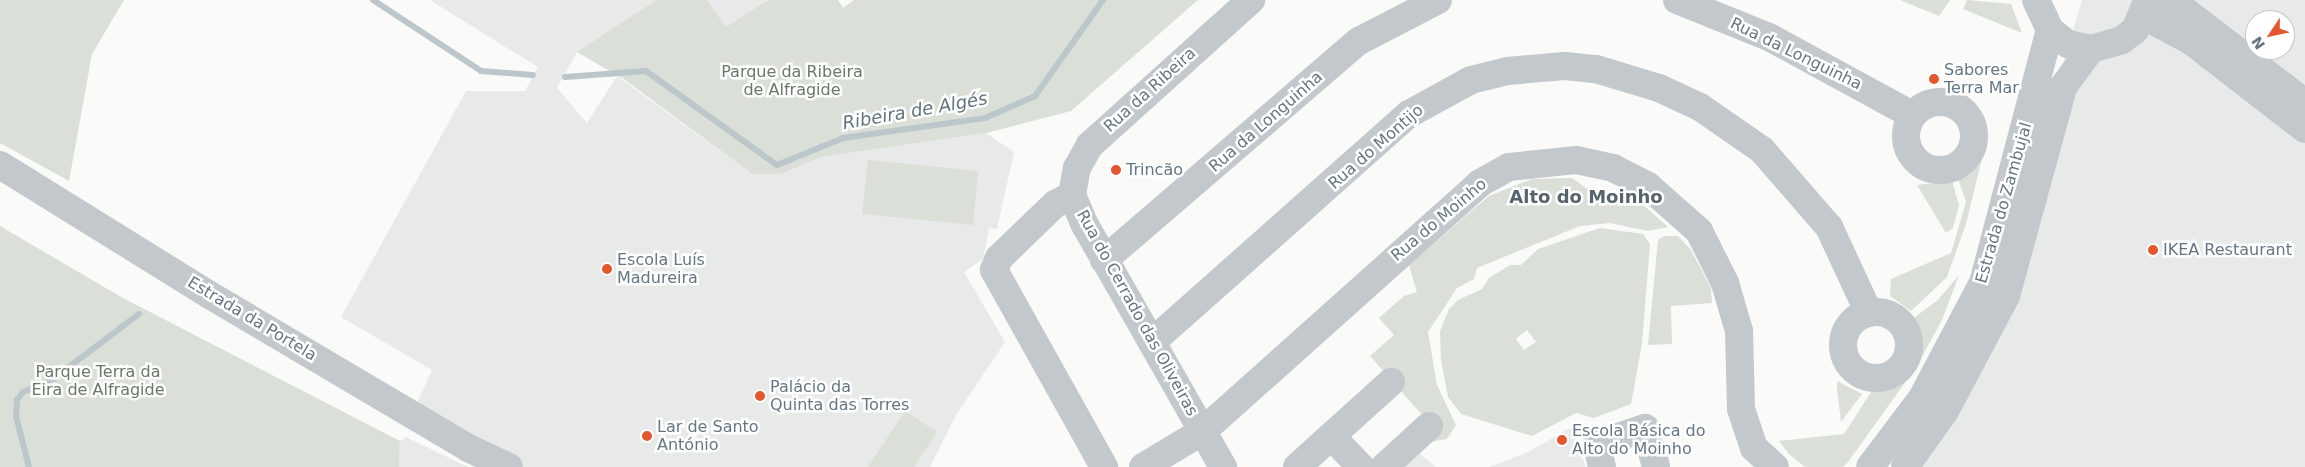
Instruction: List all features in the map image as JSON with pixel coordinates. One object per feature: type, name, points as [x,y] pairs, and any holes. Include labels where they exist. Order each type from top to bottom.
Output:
[{"type":"street","name":"Rua da Ribeira","points":[[1072,195],[1077,168],[1090,144],[1251,0]]},
{"type":"street","name":"Rua da Longuinha","points":[[1104,260],[1359,41],[1438,0]]},
{"type":"street","name":"Rua da Longuinha","points":[[1677,0],[1768,37],[1912,115]]},
{"type":"street","points":[[2171,0],[2305,104]]},
{"type":"street","points":[[2034,2],[2050,30],[2068,44],[2091,49],[2122,40],[2146,8],[2305,129]]},
{"type":"street","name":"Estrada do Zambujal","points":[[1870,467],[1922,398],[1983,283],[2050,30]]},
{"type":"street","name":"Estrada do Zambujal","points":[[1905,467],[1945,411],[2006,296],[2064,87],[2091,49]]},
{"type":"street","name":"Rua do Montijo","points":[[1152,342],[1409,114],[1472,80],[1507,71],[1565,66],[1596,69],[1659,88],[1700,107],[1762,150],[1829,227],[1869,313]]},
{"type":"street","name":"Rua do Moinho","points":[[1203,431],[1480,183],[1509,167],[1576,160],[1613,168],[1648,186],[1699,231],[1725,283],[1739,331],[1741,409],[1751,440],[1774,467]]},
{"type":"street","name":"Estrada da Portela","points":[[0,165],[208,294],[468,448],[508,467]]},
{"type":"street","name":"Rua do Cerrado das Oliveiras","points":[[1072,195],[1104,260],[1223,467]]},
{"type":"street","points":[[1072,195],[1048,211],[999,258],[994,270],[1104,467]]},
{"type":"street","points":[[1297,467],[1391,382]]},
{"type":"street","points":[[1384,467],[1429,426]]},
{"type":"street","points":[[1602,467],[1597,444],[1645,428],[1656,466]]},
{"type":"street","name":"Rua do Cerrado das Oliveiras","points":[[1143,467],[1203,431]]},
{"type":"street","points":[[1332,437],[1361,467]]},
{"type":"shaded area","points":[[430,0],[656,0],[577,52],[557,88],[587,123],[617,76],[752,174],[781,174],[821,157],[986,133],[1014,152],[997,229],[989,228],[984,254],[989,255],[964,272],[1005,342],[956,415],[930,467],[522,467],[414,410],[432,370],[341,317],[466,91],[525,91],[538,67]]},
{"type":"shaded area","points":[[707,0],[768,0],[726,27]]},
{"type":"shaded area","points":[[2082,0],[2305,0],[2305,467],[1892,467],[1927,417],[2009,242]]},
{"type":"shaded area","name":"Escola Básica do Alto do Moinho","points":[[1570,428],[1586,467],[1489,467],[1528,452]]},
{"type":"shaded area","points":[[406,437],[468,467],[399,467],[400,441]]},
{"type":"shaded area","points":[[1416,451],[1436,467],[1398,467]]},
{"type":"green space","points":[[0,0],[124,0],[92,54],[69,181],[0,143]]},
{"type":"green space","name":"Parque da Ribeira de Alfragide","points":[[656,0],[707,0],[726,27],[768,0],[838,0],[843,8],[854,0],[1198,0],[1071,111],[986,133],[821,157],[781,174],[752,174],[625,80],[577,52]]},
{"type":"green space","points":[[1900,0],[1950,0],[1939,16]]},
{"type":"green space","points":[[1967,0],[2011,4],[2022,33],[1963,9]]},
{"type":"green space","points":[[1983,154],[1966,224],[1947,277],[1911,311],[1890,296],[1891,279],[1951,253],[1966,202],[1958,179]]},
{"type":"green space","points":[[868,160],[978,171],[973,225],[862,214]]},
{"type":"green space","points":[[1572,178],[1596,195],[1631,194],[1668,227],[1648,231],[1610,223],[1580,226],[1477,268],[1474,279],[1457,288],[1428,332],[1437,385],[1456,425],[1447,439],[1430,442],[1431,425],[1370,356],[1394,335],[1379,318],[1404,296],[1417,292],[1409,265],[1489,196],[1532,179]]},
{"type":"green space","points":[[1952,181],[1959,205],[1953,228],[1946,233],[1917,185]]},
{"type":"green space","name":"Parque Terra da Eira de Alfragide","points":[[0,226],[123,298],[400,441],[399,467],[0,467]]},
{"type":"green space","points":[[1600,228],[1643,234],[1650,244],[1642,344],[1631,404],[1594,418],[1576,413],[1532,436],[1461,414],[1448,397],[1441,360],[1440,331],[1449,309],[1458,300],[1482,289],[1489,278],[1510,265],[1521,265],[1538,249]],"holes":[[[1527,330],[1536,342],[1524,350],[1516,339]]]},
{"type":"green space","points":[[1664,236],[1678,236],[1691,250],[1711,288],[1712,303],[1671,306],[1672,344],[1648,345],[1658,240]]},
{"type":"green space","points":[[1959,275],[1942,320],[1917,366],[1848,462],[1843,467],[1805,467],[1789,454],[1779,441],[1844,434],[1873,389],[1895,384],[1906,375],[1919,339],[1911,320],[1938,300]]},
{"type":"green space","points":[[1837,381],[1862,394],[1841,422],[1837,388]]},
{"type":"green space","points":[[905,411],[937,432],[914,467],[868,467]]},
{"type":"waterway","name":"Ribeira de Algés","points":[[373,0],[481,71],[533,75]]},
{"type":"waterway","name":"Ribeira de Algés","points":[[565,77],[646,71],[777,165],[843,138],[985,118],[1035,96],[1103,0]]},
{"type":"waterway","points":[[29,467],[16,416],[17,400],[23,392],[53,379],[139,314]]},
{"type":"place","name":"Sabores Terra Mar","points":[[1934,79]]},
{"type":"place","name":"Trincão","points":[[1116,170]]},
{"type":"place","name":"IKEA Restaurant","points":[[2153,250]]},
{"type":"place","name":"Escola Luís Madureira","points":[[607,269]]},
{"type":"place","name":"Palácio da Quinta das Torres","points":[[760,396]]},
{"type":"place","name":"Lar de Santo António","points":[[647,436]]},
{"type":"place","name":"Escola Básica do Alto do Moinho","points":[[1562,440]]},
{"type":"district","name":"Alto do Moinho","points":[[1586,197]]}]
